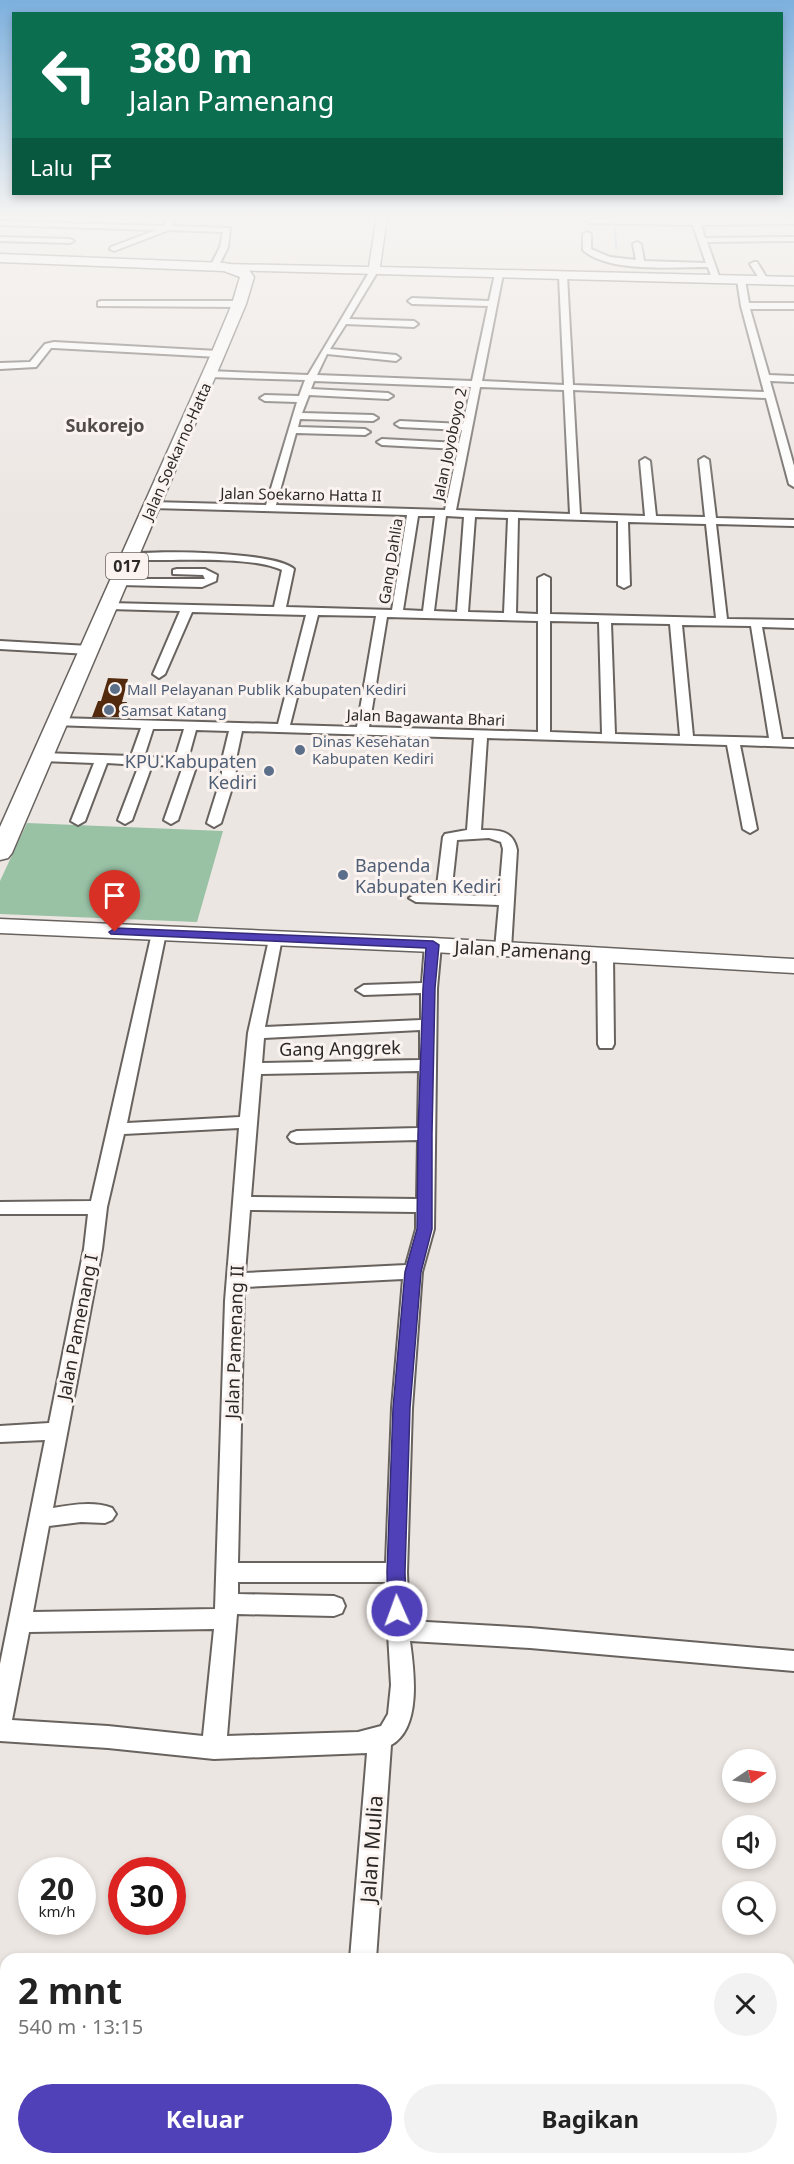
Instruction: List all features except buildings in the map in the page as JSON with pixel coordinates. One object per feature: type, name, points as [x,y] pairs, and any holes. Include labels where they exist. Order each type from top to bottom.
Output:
[{"type":"main road","name":"Jalan Soekarno-Hatta","points":[[0,853],[131,557],[234,317]]},
{"type":"main road","name":"Jalan Pamenang","points":[[0,926],[433,945],[794,966]]},
{"type":"street","points":[[270,509],[304,395],[325,351],[347,317]]},
{"type":"street","name":"Jalan Joyoboyo 2","points":[[428,615],[446,513],[464,446],[490,317]]},
{"type":"street","points":[[565,317],[575,517]]},
{"type":"street","points":[[748,317],[794,484]]},
{"type":"street","points":[[345,321],[414,324]]},
{"type":"street","points":[[0,366],[33,365],[48,346],[54,345],[218,354]]},
{"type":"street","points":[[325,351],[396,358]]},
{"type":"street","points":[[209,374],[770,395]]},
{"type":"street","points":[[766,378],[794,379]]},
{"type":"street","points":[[265,398],[304,395],[388,396]]},
{"type":"street","points":[[296,416],[373,418]]},
{"type":"street","points":[[400,424],[468,427]]},
{"type":"street","points":[[292,430],[365,432]]},
{"type":"street","points":[[382,442],[464,446]]},
{"type":"street","points":[[704,460],[722,622]]},
{"type":"street","points":[[645,461],[651,519]]},
{"type":"street","name":"Jalan Soekarno Hatta II","points":[[152,505],[794,524]]},
{"type":"street","name":"Gang Dahlia","points":[[397,614],[413,512]]},
{"type":"street","points":[[462,616],[470,514]]},
{"type":"street","points":[[510,617],[510,551],[513,515]]},
{"type":"street","points":[[623,518],[624,585]]},
{"type":"street","points":[[131,557],[254,560],[280,564],[288,569],[279,611]]},
{"type":"street","points":[[120,582],[202,584],[210,581],[212,575],[205,572],[177,572]]},
{"type":"street","points":[[544,578],[546,618],[544,736]]},
{"type":"street","points":[[109,606],[794,624]]},
{"type":"street","points":[[159,675],[188,607]]},
{"type":"street","points":[[283,729],[313,612]]},
{"type":"street","points":[[362,732],[382,614]]},
{"type":"street","points":[[605,619],[609,738]]},
{"type":"street","points":[[676,622],[687,739]]},
{"type":"street","points":[[756,623],[765,688],[776,742]]},
{"type":"street","points":[[0,645],[89,650]]},
{"type":"street","name":"Jalan Bagawanta Bhari","points":[[58,722],[794,743]]},
{"type":"street","points":[[124,820],[141,762],[148,725]]},
{"type":"street","points":[[171,820],[185,764],[191,726]]},
{"type":"street","points":[[214,823],[229,775],[228,764],[236,728]]},
{"type":"street","points":[[474,834],[481,735]]},
{"type":"street","points":[[734,741],[750,829]]},
{"type":"street","points":[[42,757],[228,764]]},
{"type":"street","points":[[78,821],[102,760]]},
{"type":"street","points":[[443,898],[448,840],[452,835],[490,834],[503,836],[508,840],[510,850],[503,949]]},
{"type":"street","points":[[416,898],[506,901]]},
{"type":"street","name":"Jalan Pamenang I","points":[[0,1721],[93,1248],[98,1207],[159,933]]},
{"type":"street","name":"Jalan Pamenang II","points":[[214,1748],[226,1611],[236,1280],[256,1033],[275,938]]},
{"type":"street","points":[[0,1730],[108,1737],[214,1748],[358,1743],[380,1740],[392,1732],[400,1715],[403,1687],[396,1572],[402,1408],[413,1272],[423,1237],[429,988],[433,945]]},
{"type":"street","points":[[605,955],[606,1044]]},
{"type":"street","points":[[364,990],[429,988]]},
{"type":"street","points":[[256,1033],[428,1024]]},
{"type":"street","name":"Gang Anggrek","points":[[254,1069],[428,1065]]},
{"type":"street","points":[[117,1129],[249,1122]]},
{"type":"street","points":[[297,1137],[425,1134]]},
{"type":"street","points":[[242,1203],[425,1206]]},
{"type":"street","points":[[0,1208],[98,1207]]},
{"type":"street","points":[[236,1280],[413,1272]]},
{"type":"street","points":[[0,1434],[57,1431]]},
{"type":"street","points":[[40,1518],[81,1513],[105,1514]]},
{"type":"street","points":[[227,1573],[396,1572]]},
{"type":"street","points":[[20,1622],[334,1606]]},
{"type":"street","points":[[398,1630],[542,1639],[794,1661]]},
{"type":"street","name":"Jalan Mulia","points":[[363,1953],[380,1740]]},
{"type":"green space","points":[[27,823],[223,831],[197,922],[0,914],[0,881]]},
{"type":"place","name":"Mall Pelayanan Publik Kabupaten Kediri","points":[[115,689]]},
{"type":"place","name":"Samsat Katang","points":[[109,710]]},
{"type":"place","name":"Dinas Kesehatan Kabupaten Kediri","points":[[300,750]]},
{"type":"place","name":"KPU Kabupaten Kediri","points":[[269,771]]},
{"type":"place","name":"Bapenda Kabupaten Kediri","points":[[343,875]]},
{"type":"district","name":"Sukorejo","points":[[105,425]]},
{"type":"route","points":[[115,932],[433,945],[429,988],[425,1229],[413,1272],[402,1408],[396,1572],[397,1611]]}]
